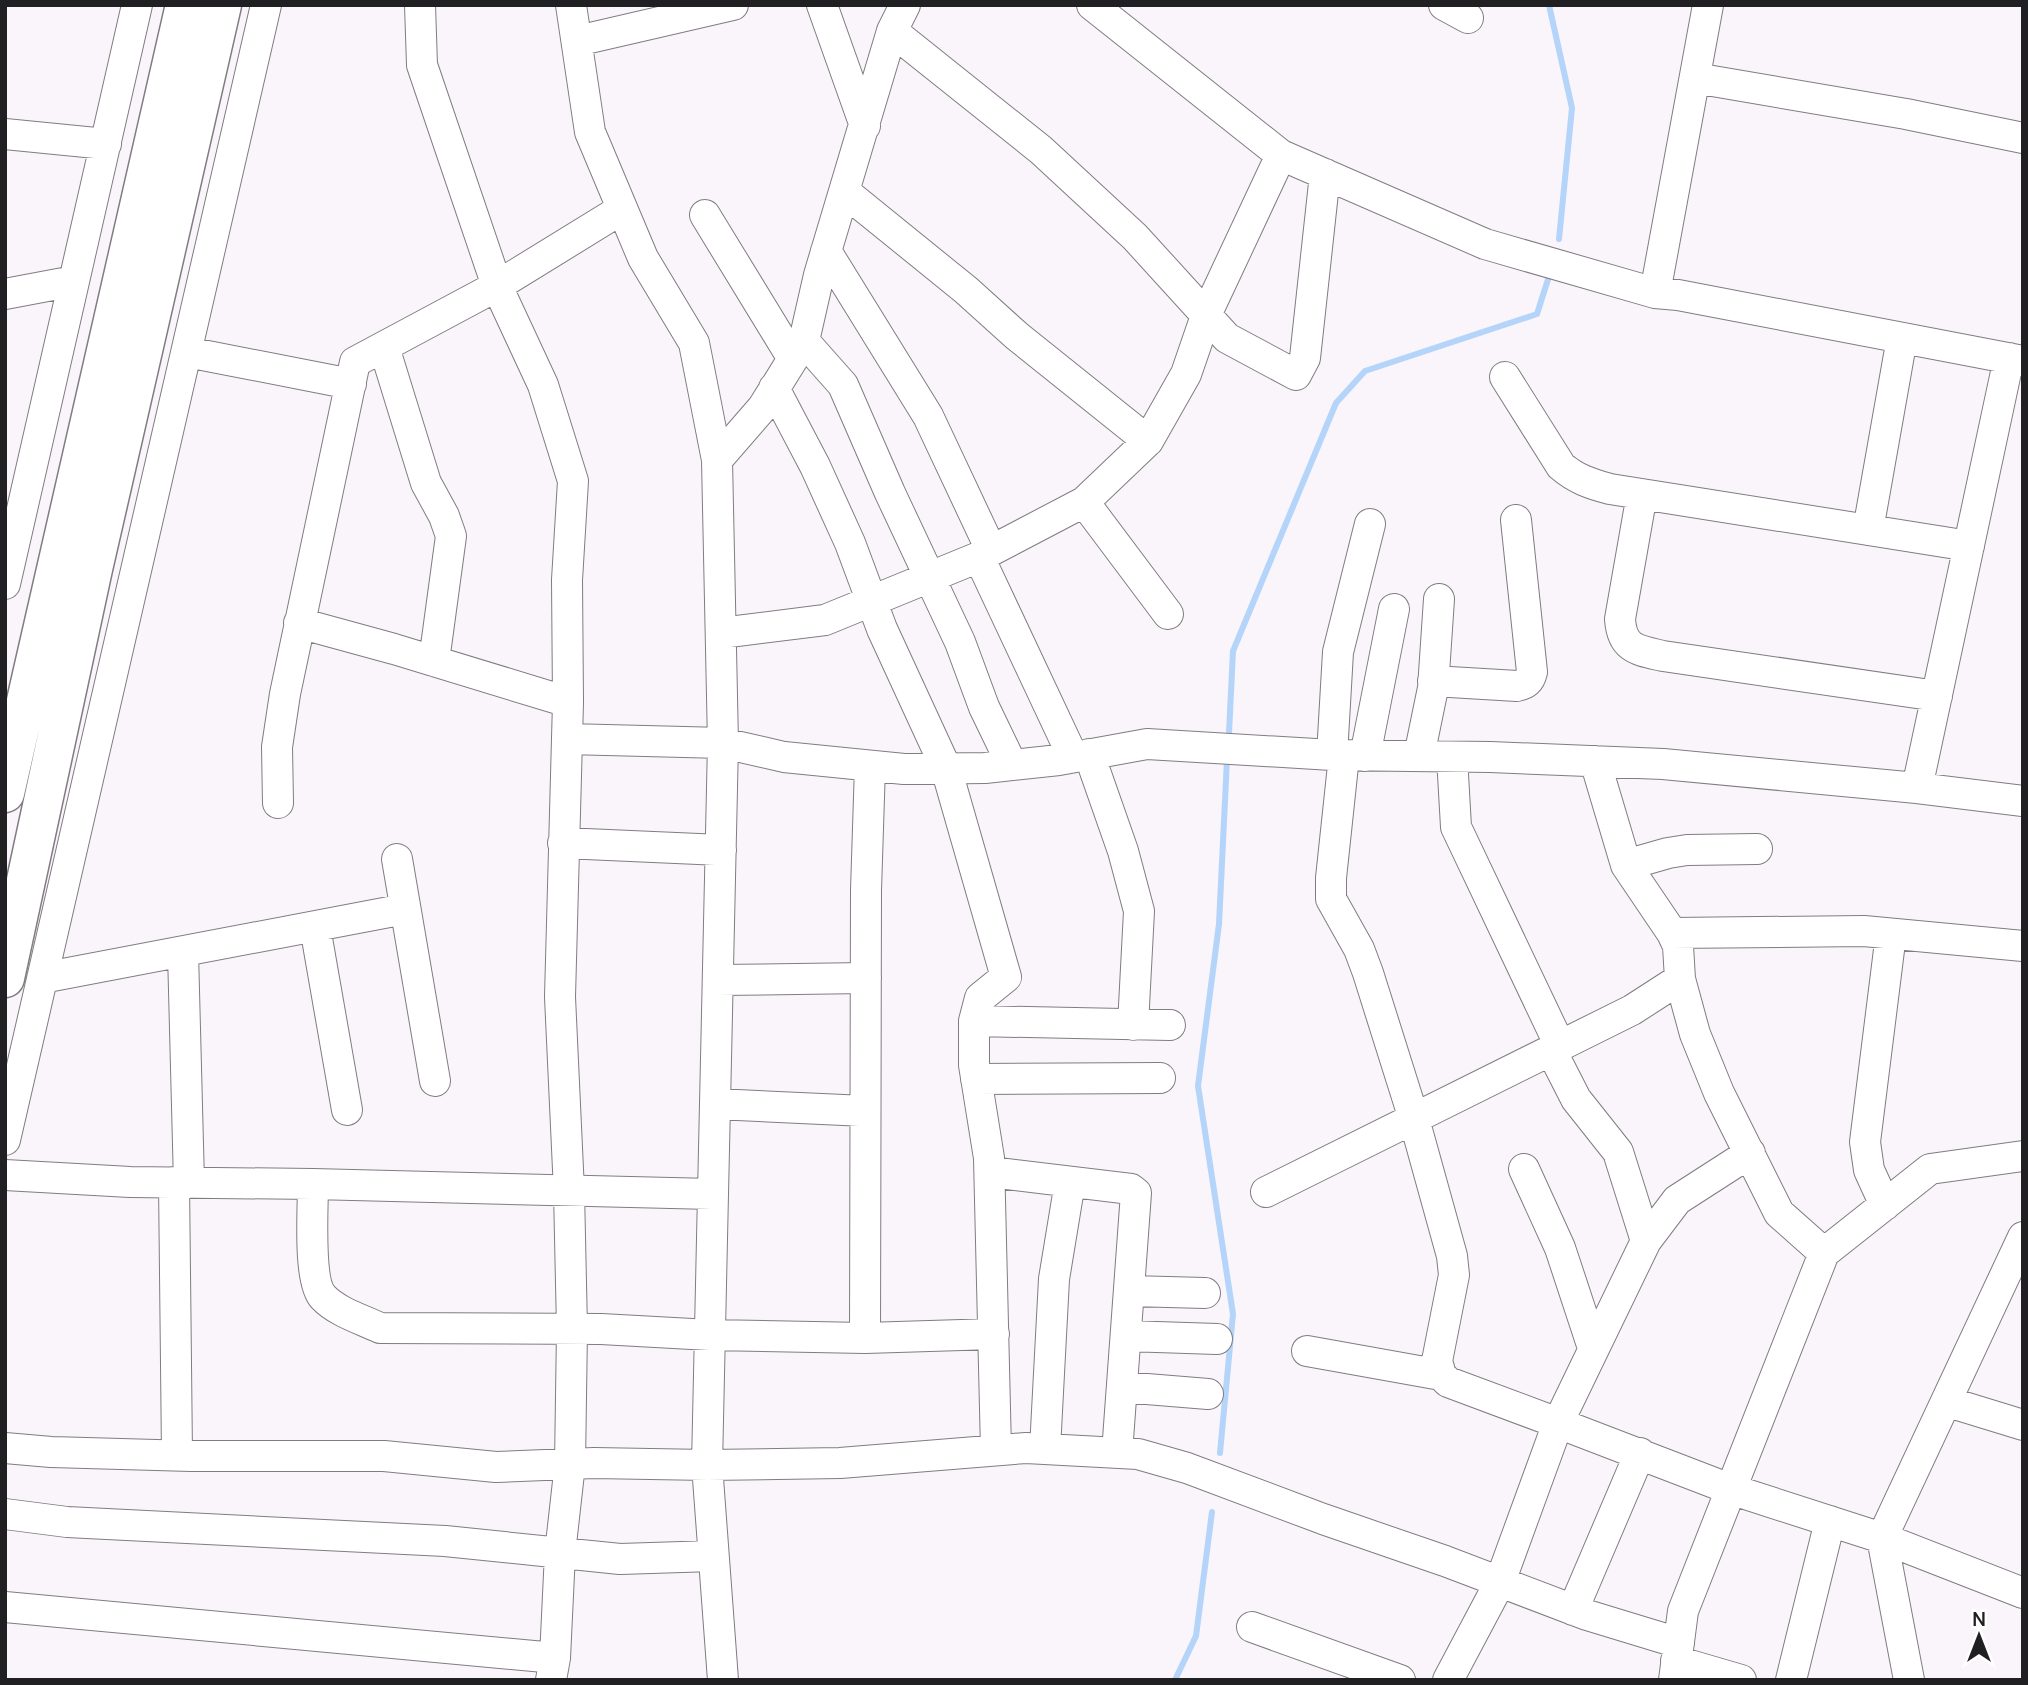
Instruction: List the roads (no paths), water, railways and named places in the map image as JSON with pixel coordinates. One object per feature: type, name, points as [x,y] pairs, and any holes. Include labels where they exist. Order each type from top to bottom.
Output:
[{"type":"highway","points":[[5,793],[59,552],[116,317],[185,5]]},
{"type":"highway","points":[[5,978],[93,569],[222,5]]},
{"type":"street","points":[[5,584],[137,5]]},
{"type":"street","points":[[5,1140],[266,5]]},
{"type":"street","points":[[5,1607],[553,1669],[560,1553],[570,1464],[572,1329],[560,997],[568,702],[567,580],[573,481],[542,385],[497,286],[422,65],[420,5]]},
{"type":"street","points":[[571,5],[590,132],[643,258],[694,343],[717,460],[723,743],[707,1465],[723,1680]]},
{"type":"street","points":[[577,41],[733,5]]},
{"type":"street","points":[[822,5],[865,126]]},
{"type":"street","points":[[1656,293],[1708,5]]},
{"type":"street","points":[[1101,8],[1280,155],[1485,244],[1656,293],[2016,360],[1969,546],[1917,788]]},
{"type":"street","points":[[717,460],[763,407],[798,350],[898,18],[1136,237],[1227,338],[1296,375],[1305,358],[1325,174]]},
{"type":"street","points":[[1695,78],[1906,114],[2023,138]]},
{"type":"street","points":[[5,134],[106,144]]},
{"type":"street","points":[[721,633],[825,620],[985,553],[1084,502],[1148,441],[1186,374],[1206,313],[1280,155]]},
{"type":"street","points":[[845,192],[1148,441]]},
{"type":"street","points":[[278,803],[277,747],[285,694],[355,362],[497,286],[622,209]]},
{"type":"street","points":[[705,215],[798,350],[843,385],[890,494],[960,642],[984,707],[1012,765]]},
{"type":"street","points":[[826,251],[928,416],[985,553],[1123,851],[1138,902],[1140,923],[1133,1024]]},
{"type":"street","points":[[5,293],[74,281]]},
{"type":"street","points":[[1868,530],[1902,338]]},
{"type":"street","points":[[384,347],[426,483],[444,516],[451,536],[434,661]]},
{"type":"street","points":[[187,352],[351,384]]},
{"type":"street","points":[[1505,377],[1561,466],[1586,483],[1969,546]]},
{"type":"street","points":[[775,388],[850,543],[882,629],[946,768],[1006,977],[980,998],[974,1021],[974,1065],[990,1172],[996,1450]]},
{"type":"street","points":[[5,466],[35,455]]},
{"type":"street","points":[[1642,494],[1620,619],[1623,637],[1628,644],[1641,651],[1663,656],[1937,696]]},
{"type":"street","points":[[1084,502],[1168,614]]},
{"type":"street","points":[[1433,681],[1517,685],[1531,678],[1516,520]]},
{"type":"street","points":[[1347,756],[1338,652],[1370,524]]},
{"type":"street","points":[[1419,756],[1433,681],[1439,599]]},
{"type":"street","points":[[1394,609],[1347,756],[1331,878],[1331,899],[1363,960],[1414,1119],[1455,1266],[1438,1352],[1438,1370],[1441,1375],[1448,1382],[1730,1489],[1882,1538],[2023,1593]]},
{"type":"street","points":[[299,623],[568,702]]},
{"type":"street","points":[[567,740],[723,743],[784,757],[904,769],[1012,765],[1147,744],[1347,756],[1595,761],[1663,764],[2023,801]]},
{"type":"street","points":[[1452,757],[1456,827],[1556,1048],[1576,1099],[1618,1152],[1647,1241]]},
{"type":"street","points":[[1595,761],[1626,865],[1678,946],[1680,979],[1695,1034],[1718,1093],[1779,1213],[1824,1253]]},
{"type":"street","points":[[865,1338],[866,978],[870,766]]},
{"type":"street","points":[[563,843],[721,850]]},
{"type":"street","points":[[1626,865],[1687,850],[1758,849]]},
{"type":"street","points":[[397,859],[435,1081]]},
{"type":"street","points":[[43,978],[405,909]]},
{"type":"street","points":[[315,927],[347,1110]]},
{"type":"street","points":[[1672,933],[1864,931],[2023,946]]},
{"type":"street","points":[[1885,1205],[1869,1170],[1864,1142],[1891,934]]},
{"type":"street","points":[[177,1455],[183,952]]},
{"type":"street","points":[[718,980],[866,978]]},
{"type":"street","points":[[1266,1192],[1632,1010],[1680,979]]},
{"type":"street","points":[[974,1021],[1170,1025]]},
{"type":"street","points":[[976,1079],[1160,1079]]},
{"type":"street","points":[[715,1104],[865,1111]]},
{"type":"street","points":[[1448,1680],[1500,1582],[1558,1423],[1647,1241],[1677,1200],[1750,1153]]},
{"type":"street","points":[[1676,1661],[1682,1611],[1824,1253],[1930,1169],[2023,1156]]},
{"type":"street","points":[[1524,1169],[1560,1248],[1593,1348]]},
{"type":"street","points":[[990,1172],[1131,1189],[1136,1193],[1117,1453]]},
{"type":"street","points":[[5,1175],[182,1182],[712,1194]]},
{"type":"street","points":[[1045,1449],[1054,1279],[1070,1182]]},
{"type":"street","points":[[313,1184],[314,1273],[317,1289],[323,1297],[348,1313],[380,1328],[572,1329],[865,1338],[994,1334]]},
{"type":"street","points":[[1909,1680],[1882,1538],[2023,1237]]},
{"type":"street","points":[[1130,1291],[1205,1293]]},
{"type":"street","points":[[1126,1336],[1217,1339]]},
{"type":"street","points":[[1307,1351],[1441,1375]]},
{"type":"street","points":[[1122,1387],[1208,1394]]},
{"type":"street","points":[[1948,1402],[2023,1425]]},
{"type":"street","points":[[5,1448],[51,1452],[177,1455],[384,1456],[496,1467],[570,1464],[840,1463],[996,1450],[1045,1449],[1139,1454],[1187,1468],[1500,1582],[1573,1610],[1676,1661],[1741,1680]]},
{"type":"street","points":[[1573,1610],[1640,1453]]},
{"type":"street","points":[[5,1514],[67,1522],[445,1541],[620,1559],[713,1556]]},
{"type":"street","points":[[1791,1680],[1830,1521]]},
{"type":"street","points":[[1252,1626],[1400,1680]]},
{"type":"waterway","points":[[1549,5],[1572,108],[1559,239]]},
{"type":"waterway","points":[[1229,733],[1233,651],[1336,403],[1365,371],[1537,314],[1550,273]]},
{"type":"waterway","points":[[1220,1453],[1233,1314],[1198,1086],[1219,924],[1227,759]]},
{"type":"waterway","points":[[1175,1680],[1196,1636],[1212,1512]]}]
